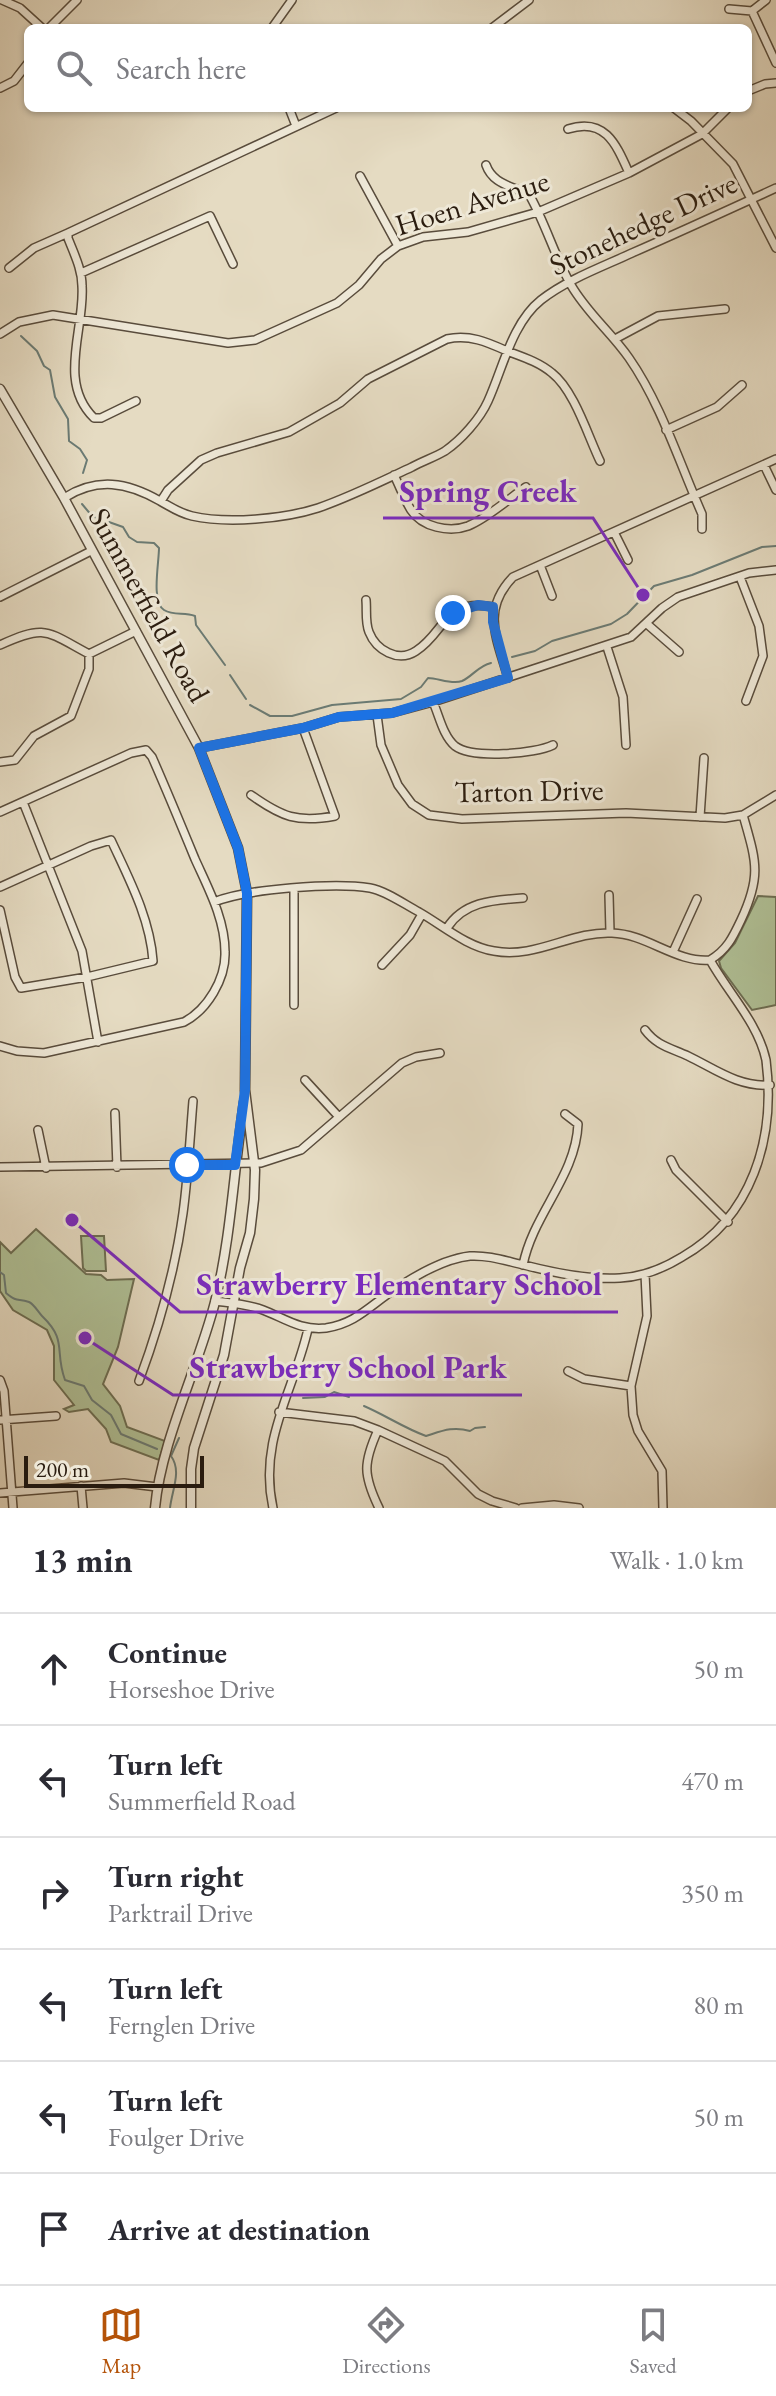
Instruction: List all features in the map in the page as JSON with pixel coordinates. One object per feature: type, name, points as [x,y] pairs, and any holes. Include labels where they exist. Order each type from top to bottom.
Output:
[{"type":"street","points":[[2,0],[20,8],[38,24]]},
{"type":"street","points":[[53,24],[77,0]]},
{"type":"street","points":[[275,24],[292,0]]},
{"type":"street","points":[[497,24],[529,0]]},
{"type":"street","points":[[729,9],[752,11],[766,0]]},
{"type":"street","points":[[752,11],[776,63]]},
{"type":"street","points":[[0,88],[14,81],[24,68]]},
{"type":"street","points":[[752,89],[776,83]]},
{"type":"street","points":[[291,112],[296,126]]},
{"type":"street","points":[[9,268],[34,248],[327,112]]},
{"type":"street","points":[[679,112],[733,164],[776,248]]},
{"type":"street","name":"Hoen Avenue","points":[[0,334],[19,322],[53,315],[228,343],[255,340],[337,303],[398,246],[423,237],[468,232],[538,212],[629,173],[702,134],[724,112]]},
{"type":"street","points":[[568,129],[582,124],[606,134],[616,144],[629,173]]},
{"type":"street","points":[[486,165],[495,180],[530,196],[570,283],[589,313],[615,339],[637,370],[702,514],[702,529]]},
{"type":"street","points":[[360,176],[398,246]]},
{"type":"street","name":"Stonehedge Drive","points":[[64,498],[78,489],[120,483],[193,517],[258,518],[318,508],[394,475],[446,450],[475,422],[487,405],[509,351],[531,310],[558,288],[776,188]]},
{"type":"street","points":[[81,273],[210,216],[233,264]]},
{"type":"street","points":[[68,233],[81,273],[75,377],[78,394],[94,418],[101,418],[136,401]]},
{"type":"street","points":[[615,339],[658,316],[725,309]]},
{"type":"street","points":[[161,501],[168,490],[201,460],[289,432],[340,403],[368,379],[447,339],[473,338],[542,366],[559,379],[600,461]]},
{"type":"street","points":[[666,430],[717,407],[742,385]]},
{"type":"street","name":"Summerfield Road","points":[[0,389],[64,498],[199,748],[238,848],[247,893],[245,1090],[215,1301],[157,1487],[155,1508]]},
{"type":"street","points":[[508,678],[493,622],[493,607],[504,586],[513,577],[776,459]]},
{"type":"street","points":[[764,465],[776,490]]},
{"type":"street","points":[[394,475],[412,512],[421,520],[451,529],[468,526],[526,487]]},
{"type":"street","points":[[614,532],[628,560]]},
{"type":"street","points":[[0,597],[91,551]]},
{"type":"street","points":[[540,565],[552,596]]},
{"type":"street","points":[[199,748],[303,728],[339,717],[377,715],[433,702],[607,647],[631,637],[678,597],[761,570],[776,570]]},
{"type":"street","points":[[740,577],[759,626],[763,656],[746,701]]},
{"type":"street","points":[[366,600],[369,633],[383,650],[402,656],[418,650],[453,613],[478,605],[493,607]]},
{"type":"street","points":[[647,624],[679,652]]},
{"type":"street","points":[[0,645],[28,632],[40,631],[89,654]]},
{"type":"street","points":[[89,654],[136,631]]},
{"type":"street","points":[[607,647],[623,697],[626,745]]},
{"type":"street","points":[[0,762],[15,760],[34,736],[71,716],[89,669],[89,654]]},
{"type":"street","points":[[433,702],[452,743],[468,752],[540,751],[553,745]]},
{"type":"street","name":"Tarton Drive","points":[[377,715],[381,745],[398,785],[412,804],[429,815],[462,819],[626,813],[700,817],[743,815]]},
{"type":"street","points":[[251,795],[287,817],[335,816],[303,728]]},
{"type":"street","points":[[0,812],[131,753],[146,750],[152,757],[214,902],[225,954],[219,982],[203,1006],[184,1022],[44,1053],[0,1046]]},
{"type":"street","points":[[700,817],[704,758]]},
{"type":"street","points":[[214,902],[232,895],[294,888],[367,887],[422,914],[476,946],[503,952],[527,952],[591,934],[610,932],[637,936],[689,959],[710,960],[729,945],[754,889],[755,861],[743,815],[776,795]]},
{"type":"street","points":[[23,802],[82,951],[98,1042]]},
{"type":"street","points":[[0,887],[111,840],[135,892],[152,941],[153,961],[87,977],[21,988],[15,977],[0,910]]},
{"type":"street","points":[[294,888],[294,1005]]},
{"type":"street","points":[[609,895],[610,932]]},
{"type":"street","points":[[447,928],[459,914],[478,904],[523,898]]},
{"type":"street","points":[[673,952],[697,899]]},
{"type":"street","points":[[382,965],[410,935],[422,914]]},
{"type":"street","points":[[215,1301],[262,1310],[308,1329],[350,1322],[411,1279],[468,1256],[505,1260],[587,1278],[622,1278],[645,1274],[697,1249],[743,1204],[760,1166],[771,1119],[766,1058],[753,1026],[710,960]]},
{"type":"street","points":[[645,1030],[654,1042],[731,1079],[770,1085]]},
{"type":"street","points":[[0,1167],[254,1165],[296,1154],[402,1063],[440,1053]]},
{"type":"street","points":[[305,1080],[339,1117]]},
{"type":"street","name":"Summerfield Road","points":[[191,1508],[194,1448],[224,1355],[250,1233],[254,1165],[245,1090]]},
{"type":"street","points":[[139,1381],[164,1304],[177,1250],[193,1101]]},
{"type":"street","points":[[115,1113],[117,1167]]},
{"type":"street","points":[[523,1265],[527,1242],[568,1168],[576,1147],[578,1124],[565,1114]]},
{"type":"street","points":[[38,1130],[46,1168]]},
{"type":"street","points":[[671,1160],[676,1170],[728,1222]]},
{"type":"street","points":[[645,1274],[647,1316],[631,1386],[633,1415],[638,1431],[662,1471],[663,1508]]},
{"type":"street","points":[[273,1508],[268,1469],[279,1412],[301,1361],[308,1329]]},
{"type":"street","points":[[568,1371],[584,1379],[631,1386]]},
{"type":"street","points":[[0,1380],[4,1391],[3,1420],[13,1508]]},
{"type":"street","points":[[279,1412],[343,1419],[378,1430],[445,1461],[478,1494],[516,1508]]},
{"type":"street","points":[[3,1420],[56,1416]]},
{"type":"street","points":[[378,1430],[367,1454],[365,1474],[379,1508]]},
{"type":"street","points":[[0,1493],[124,1483],[157,1487]]},
{"type":"street","points":[[81,1486],[83,1508]]},
{"type":"street","points":[[522,1508],[554,1505],[579,1508]]},
{"type":"green space","points":[[758,896],[776,897],[776,1005],[752,1010],[719,961],[735,943]]},
{"type":"green space","points":[[36,1229],[86,1274],[101,1275],[107,1280],[134,1279],[118,1347],[103,1384],[120,1406],[127,1427],[165,1441],[159,1460],[111,1442],[106,1429],[88,1409],[69,1412],[64,1409],[74,1405],[54,1380],[54,1346],[47,1330],[13,1310],[0,1291],[0,1242],[11,1253]]},
{"type":"green space","points":[[81,1236],[104,1236],[106,1271],[86,1271],[83,1268]]},
{"type":"waterway","points":[[21,336],[37,351],[44,366],[50,370],[55,397],[68,419],[69,441],[80,449],[87,460],[83,473]]},
{"type":"waterway","points":[[82,504],[92,516],[123,527],[129,537],[137,542],[154,543],[159,548],[157,591],[160,606],[168,612],[195,616],[196,625],[225,665]]},
{"type":"waterway","points":[[512,657],[535,651],[552,641],[611,624],[627,614],[654,586],[692,575],[762,547],[776,546]]},
{"type":"waterway","points":[[250,705],[270,716],[292,716],[332,705],[401,699],[421,687],[428,678],[458,682],[491,663]]},
{"type":"waterway","points":[[230,675],[246,699]]},
{"type":"waterway","points":[[0,1272],[4,1275],[6,1293],[31,1303],[55,1332],[65,1380],[84,1386],[92,1400],[111,1415],[121,1434],[157,1449]]},
{"type":"waterway","points":[[303,1398],[325,1397],[334,1392],[349,1397]]},
{"type":"waterway","points":[[364,1406],[426,1436],[448,1430],[470,1431],[485,1427]]},
{"type":"waterway","points":[[170,1508],[176,1474],[171,1456],[179,1438]]},
{"type":"place","name":"Spring Creek","points":[[643,595]]},
{"type":"place","name":"Strawberry Elementary School","points":[[72,1220]]},
{"type":"place","name":"Strawberry School Park","points":[[85,1338]]},
{"type":"route","points":[[187,1165],[235,1165],[245,1090],[247,893],[244,867],[199,748],[303,728],[353,714],[392,713],[508,678],[493,622],[493,607],[478,605],[453,613]]}]
